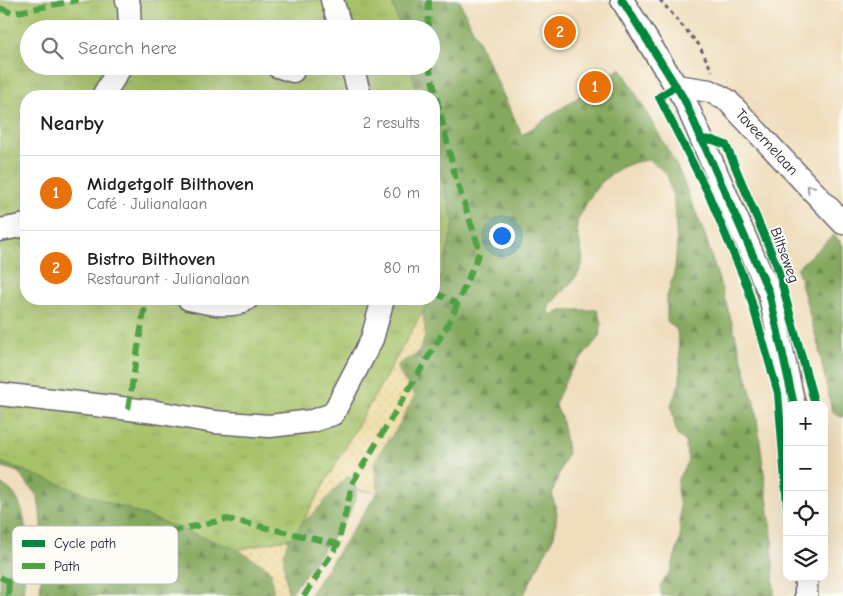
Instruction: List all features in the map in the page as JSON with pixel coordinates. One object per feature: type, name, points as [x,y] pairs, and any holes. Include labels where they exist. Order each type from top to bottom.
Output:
[{"type":"street","points":[[127,0],[130,20]]},
{"type":"street","points":[[332,0],[338,20]]},
{"type":"street","name":"Biltseweg","points":[[622,0],[684,99],[769,292],[793,401]]},
{"type":"street","points":[[107,90],[116,75]]},
{"type":"street","points":[[354,75],[358,90]]},
{"type":"street","name":"Taveernelaan","points":[[676,86],[710,91],[727,100],[843,223]]},
{"type":"street","points":[[0,230],[20,226]]},
{"type":"street","points":[[0,394],[156,412],[214,422],[270,426],[312,421],[333,414],[372,339],[380,305]]},
{"type":"street","points":[[806,581],[806,596]]},
{"type":"path","points":[[660,0],[699,45],[727,100]]},
{"type":"green space","points":[[0,0],[392,0],[398,20],[20,20],[20,75],[413,75],[417,90],[20,90],[20,305],[427,305],[294,537],[238,550],[178,528],[178,526],[173,526],[0,462]]},
{"type":"green space","points":[[135,0],[459,0],[522,135],[621,68],[677,166],[705,235],[732,323],[756,411],[772,535],[774,596],[662,596],[660,586],[671,570],[680,540],[678,479],[688,461],[685,441],[677,435],[671,405],[680,382],[677,330],[667,321],[667,297],[675,269],[677,242],[674,202],[667,174],[650,160],[619,169],[602,182],[588,200],[577,222],[582,265],[575,278],[550,305],[548,311],[552,315],[564,310],[597,310],[602,323],[599,337],[569,373],[555,404],[561,417],[568,452],[552,494],[557,514],[554,536],[523,596],[309,596],[378,492],[374,464],[410,404],[409,386],[397,366],[405,359],[413,305],[440,305],[440,90],[325,90],[310,75],[440,75],[440,20],[137,20]]},
{"type":"green space","points":[[440,172],[454,223],[440,281]]},
{"type":"green space","points":[[834,235],[843,245],[843,417],[832,412],[818,345],[797,268]]},
{"type":"green space","points":[[0,446],[237,541],[238,549],[265,566],[271,573],[274,596],[40,596],[41,584],[178,584],[178,526],[41,526],[38,497],[18,472],[0,466]]},
{"type":"green space","points":[[349,474],[356,491],[351,510],[289,596],[283,559],[285,545],[310,511]]},
{"type":"green space","points":[[0,484],[11,491],[19,503],[25,526],[12,526],[12,584],[24,584],[23,596],[0,596]]},
{"type":"sand","points":[[422,311],[425,327],[423,344],[415,355],[397,366],[402,377],[415,395],[396,430],[374,464],[378,492],[357,490],[349,475],[313,514],[299,525],[291,535],[285,552],[284,568],[288,596],[274,596],[271,573],[265,566],[238,550],[237,541]]},
{"type":"marked path","points":[[0,8],[12,13],[78,0]]},
{"type":"marked path","points":[[428,20],[429,0]]},
{"type":"marked path","points":[[431,75],[435,90]]},
{"type":"marked path","points":[[178,530],[227,519],[338,544],[353,482],[450,321],[480,251],[456,179],[440,112]]},
{"type":"marked path","points":[[440,295],[457,304]]},
{"type":"marked path","points":[[128,409],[145,305]]},
{"type":"marked path","points":[[304,596],[338,544]]},
{"type":"marked path","points":[[0,577],[9,582],[12,581]]},
{"type":"marked path","points":[[8,596],[9,582]]},
{"type":"cycle path","points":[[622,0],[684,99],[769,292],[793,401]]},
{"type":"cycle path","points":[[676,86],[659,97],[708,193],[747,286],[778,393],[786,491]]},
{"type":"cycle path","points":[[700,139],[713,140],[726,145],[777,266],[814,401]]},
{"type":"place","name":"Bistro Bilthoven","points":[[560,32]]},
{"type":"place","name":"Midgetgolf Bilthoven","points":[[595,87]]}]
